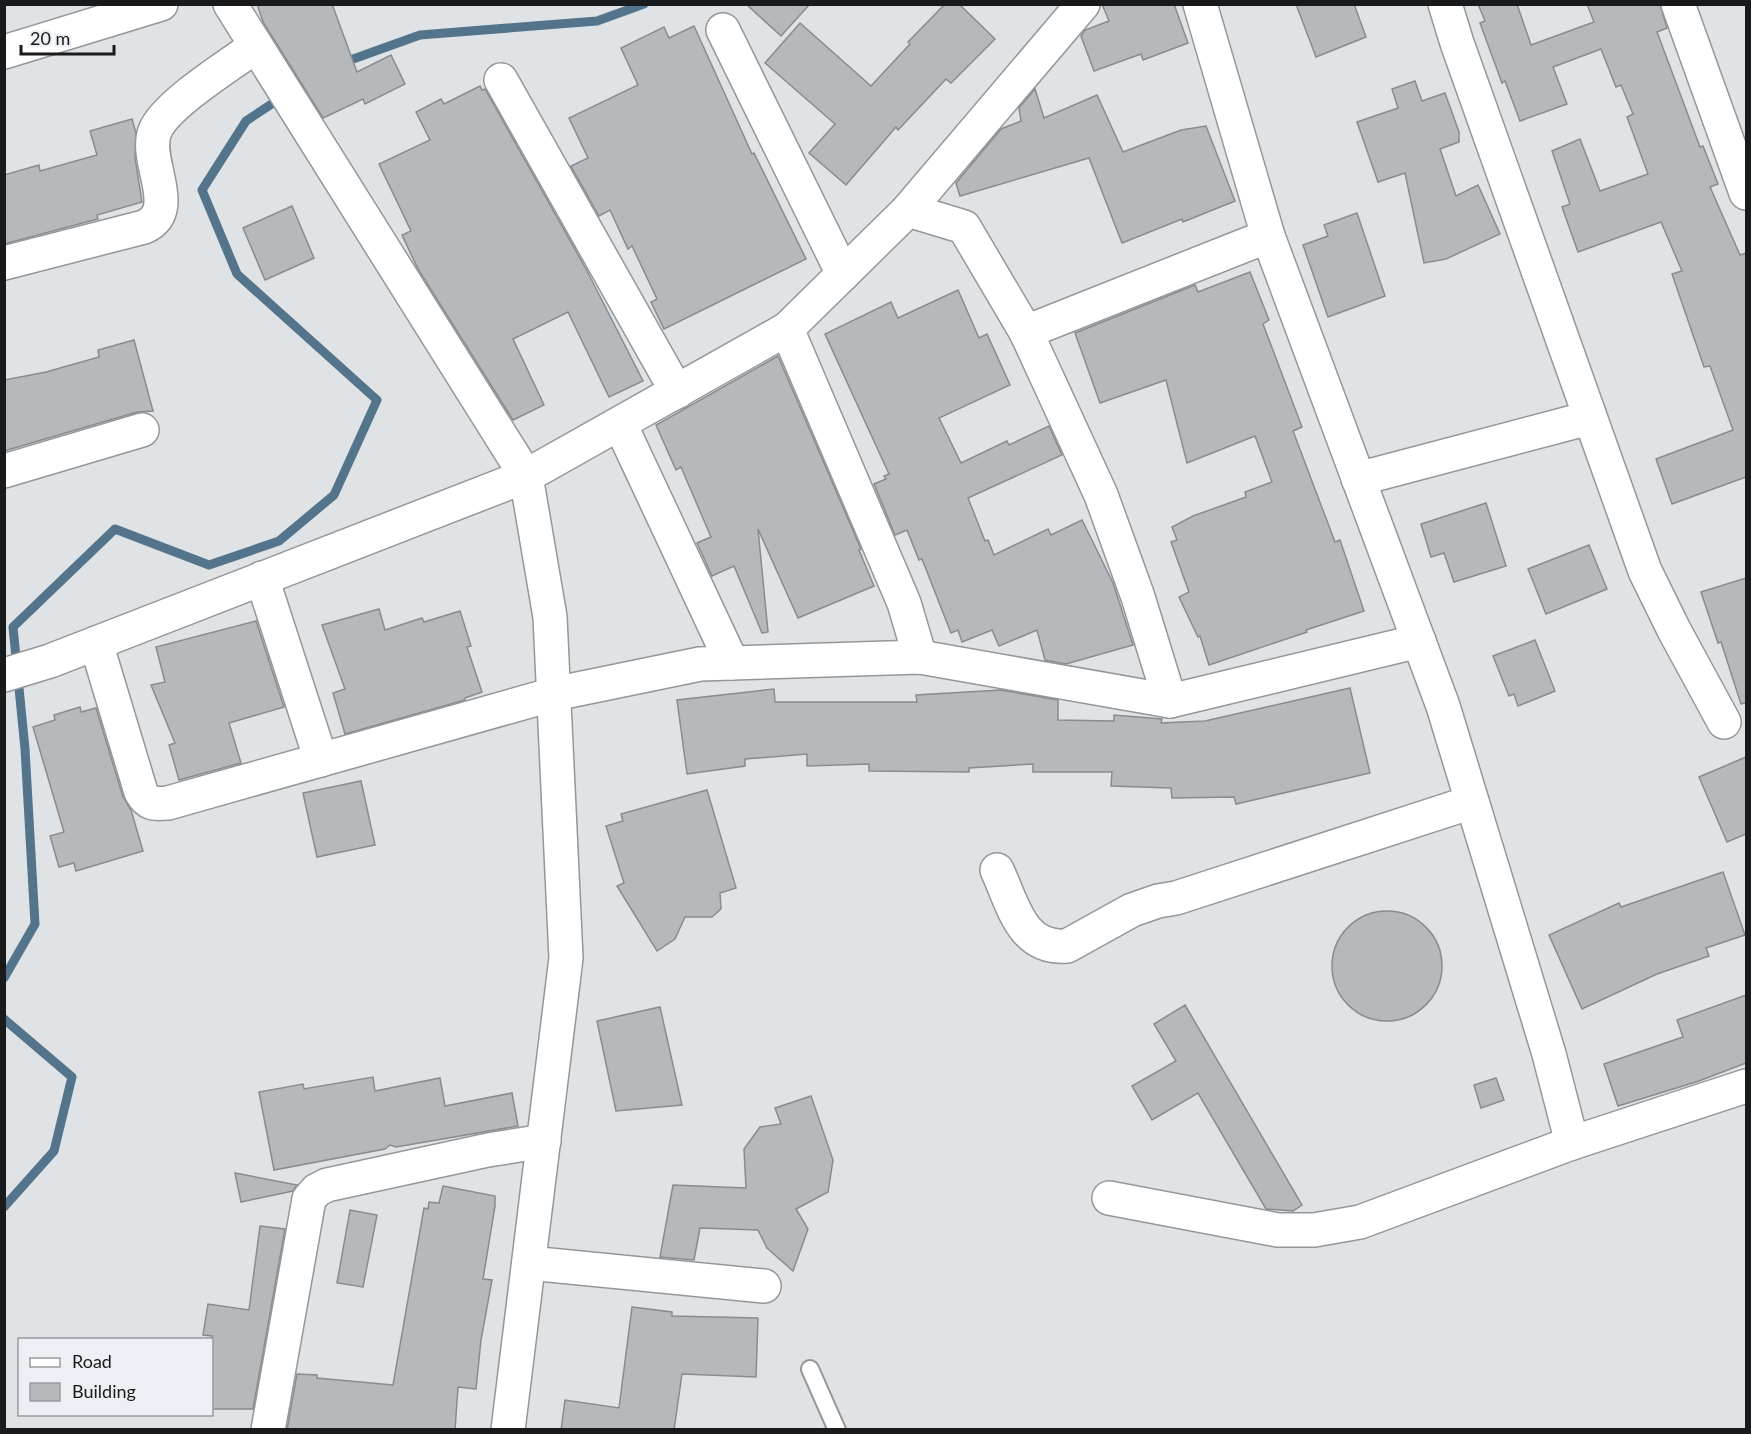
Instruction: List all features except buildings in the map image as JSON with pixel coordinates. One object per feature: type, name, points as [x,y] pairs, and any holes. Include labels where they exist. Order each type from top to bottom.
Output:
[{"type":"street","points":[[4,52],[161,4]]},
{"type":"street","points":[[230,4],[526,476],[550,616],[566,958],[508,1430]]},
{"type":"street","points":[[4,675],[50,661],[526,476],[787,329],[908,210],[1083,4]]},
{"type":"street","points":[[1200,4],[1268,236],[1443,706],[1549,1054],[1572,1143]]},
{"type":"street","points":[[1445,4],[1589,418],[1646,571],[1674,630],[1724,722]]},
{"type":"street","points":[[1678,4],[1746,194]]},
{"type":"street","points":[[723,30],[843,274]]},
{"type":"street","points":[[4,263],[154,222],[162,207],[152,143],[154,131],[161,119],[175,105],[262,56]]},
{"type":"street","points":[[501,80],[677,392]]},
{"type":"street","points":[[908,210],[964,227],[1026,332],[1101,495],[1138,597],[1170,701]]},
{"type":"street","points":[[1026,332],[1268,236]]},
{"type":"street","points":[[787,329],[904,603],[921,657]]},
{"type":"street","points":[[1358,479],[1589,418]]},
{"type":"street","points":[[620,424],[732,663]]},
{"type":"street","points":[[4,471],[142,430]]},
{"type":"street","points":[[262,578],[321,760]]},
{"type":"street","points":[[96,643],[141,792],[145,800],[153,804],[168,803],[554,694],[700,664],[921,657],[1170,701],[1419,641]]},
{"type":"street","points":[[997,870],[1026,932],[1041,944],[1054,947],[1067,946],[1145,905],[1176,898],[1472,802]]},
{"type":"street","points":[[1108,1198],[1278,1230],[1314,1230],[1360,1222],[1572,1143],[1746,1086]]},
{"type":"street","points":[[268,1430],[309,1198],[327,1185],[488,1150],[544,1142]]},
{"type":"street","points":[[530,1263],[764,1286]]},
{"type":"lane","points":[[810,1369],[837,1430]]},
{"type":"waterway","points":[[342,63],[420,35],[597,21],[644,4]]},
{"type":"waterway","points":[[4,978],[35,924],[25,749],[13,627],[115,529],[209,565],[279,541],[334,495],[377,400],[237,274],[202,190],[246,121],[311,78]]},
{"type":"waterway","points":[[4,1019],[72,1077],[54,1151],[4,1207]]}]
